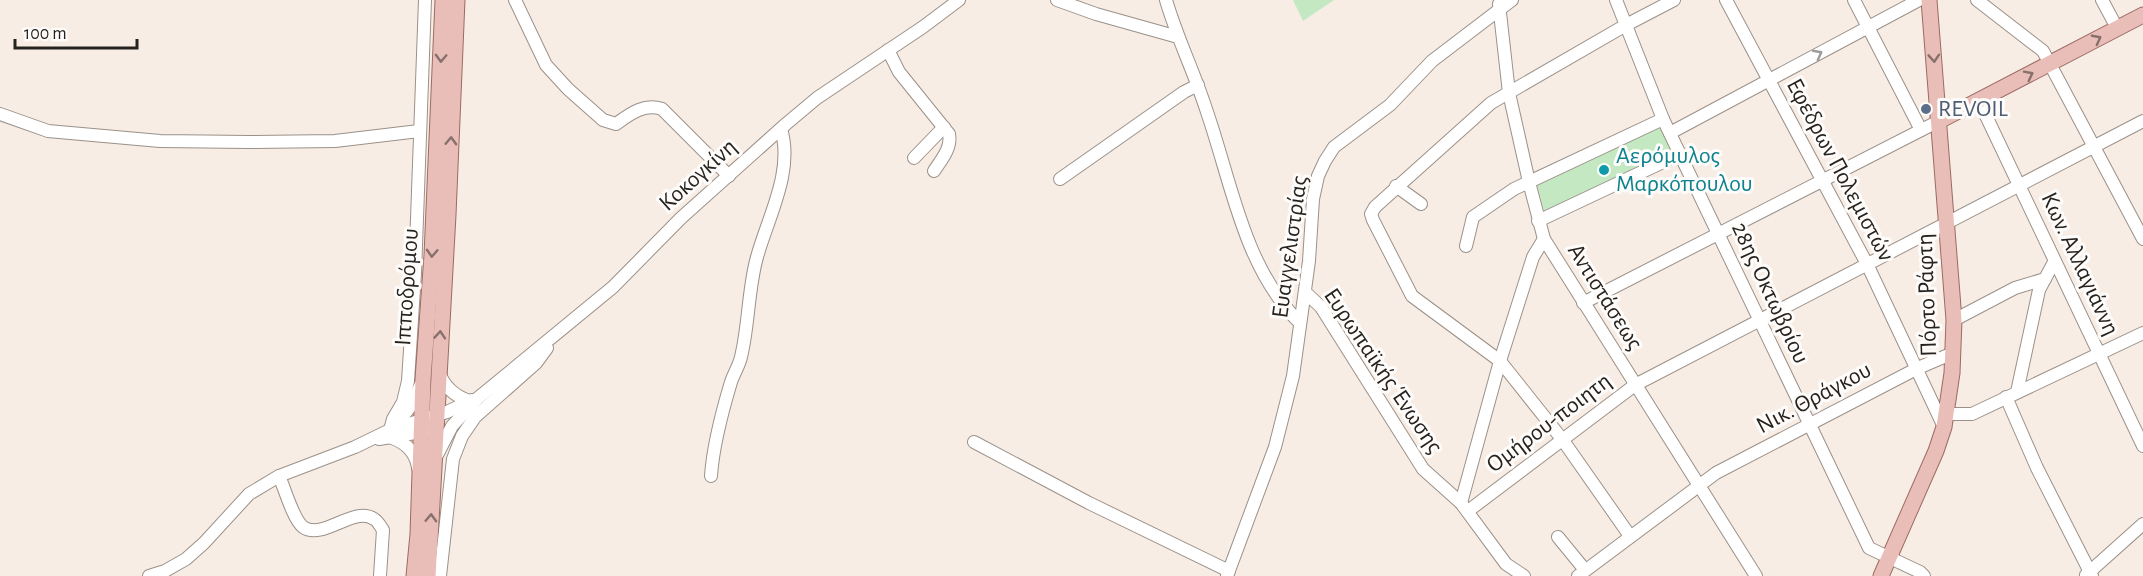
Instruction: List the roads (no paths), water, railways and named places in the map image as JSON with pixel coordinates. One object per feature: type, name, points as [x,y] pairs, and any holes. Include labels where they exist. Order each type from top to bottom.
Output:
[{"type":"main road","name":"Ιπποδρόμου","points":[[428,424],[423,379],[432,255],[443,0]]},
{"type":"main road","name":"Ιπποδρόμου","points":[[428,576],[426,470],[428,424],[438,368],[448,215],[457,0]]},
{"type":"main road","name":"Πόρτο Ράφτη","points":[[1881,576],[1936,451],[1946,421],[1953,353],[1954,320],[1929,0]]},
{"type":"main road","points":[[1939,121],[2143,15]]},
{"type":"main road","name":"Ιπποδρόμου","points":[[414,576],[426,470]]},
{"type":"street","points":[[390,434],[393,419],[403,402],[408,381],[415,273],[425,0]]},
{"type":"street","points":[[515,0],[546,65],[568,89],[603,120],[616,124],[645,106],[662,109],[729,176]]},
{"type":"street","name":"Κοκογκίνη","points":[[473,400],[613,287],[662,237],[817,98],[959,0]]},
{"type":"street","points":[[1057,0],[1096,14],[1178,37]]},
{"type":"street","points":[[1166,0],[1178,37],[1198,85],[1249,243],[1276,296],[1300,323]]},
{"type":"street","name":"Ευαγγελιστρίας","points":[[1228,574],[1275,447],[1293,376],[1305,292],[1314,191],[1325,161],[1334,147],[1390,105],[1432,61],[1499,4],[1512,0]]},
{"type":"street","name":"28ης Οκτωβρίου","points":[[1616,0],[1663,119],[1869,548],[1924,576]]},
{"type":"street","points":[[1630,536],[1562,439],[1500,361],[1412,296],[1371,214],[1396,186],[1491,104],[1626,25],[1674,0]]},
{"type":"street","name":"Εφέδρων Πολεμιστών","points":[[1725,0],[1823,180],[1946,421]]},
{"type":"street","points":[[1854,0],[1922,130]]},
{"type":"street","points":[[1670,133],[1918,0]]},
{"type":"street","points":[[1977,0],[2043,51],[2142,234]]},
{"type":"street","points":[[2102,0],[2117,28]]},
{"type":"street","name":"Αντιστάσεως","points":[[1499,4],[1509,93],[1544,239],[1756,576]]},
{"type":"street","points":[[888,50],[899,72],[944,127],[951,140],[933,171]]},
{"type":"street","points":[[1060,179],[1184,92],[1198,85]]},
{"type":"street","name":"Κων. Αλλαγιάννη","points":[[1979,101],[2143,446]]},
{"type":"street","points":[[0,114],[48,131],[160,141],[336,141],[419,131]]},
{"type":"street","points":[[1466,246],[1473,217],[1514,189],[1663,119]]},
{"type":"street","points":[[1583,303],[1939,121]]},
{"type":"street","name":"Ομήρου-ποιητη","points":[[1465,507],[1635,385],[2143,121]]},
{"type":"street","points":[[914,158],[944,127]]},
{"type":"street","points":[[711,476],[718,433],[741,356],[757,258],[776,201],[781,178],[786,149],[781,129]]},
{"type":"street","points":[[1538,221],[1680,154]]},
{"type":"street","points":[[1396,186],[1421,204]]},
{"type":"street","points":[[1465,507],[1500,361],[1533,257],[1544,239]]},
{"type":"street","points":[[2054,262],[2039,290],[2012,394],[2037,468],[2089,575],[2143,524]]},
{"type":"street","points":[[1954,320],[2015,288],[2045,279]]},
{"type":"street","name":"Ευρωπαϊκής Ένωσης","points":[[1305,292],[1321,307],[1423,469],[1465,507],[1506,564],[1524,576]]},
{"type":"street","points":[[440,576],[453,459],[462,436],[475,417],[536,363],[558,333]]},
{"type":"street","points":[[1946,421],[1972,414],[2143,333]]},
{"type":"street","name":"Νικ. Θράγκου","points":[[1582,573],[1716,473],[1918,368],[1953,353]]},
{"type":"street","points":[[438,368],[452,393],[473,400]]},
{"type":"street","points":[[390,434],[410,407],[423,379]]},
{"type":"street","points":[[390,434],[412,452],[417,462],[426,470],[473,400]]},
{"type":"street","points":[[428,424],[473,400]]},
{"type":"street","points":[[149,576],[165,571],[186,559],[249,494],[279,476],[369,440],[462,414]]},
{"type":"street","points":[[974,442],[1228,574]]},
{"type":"street","points":[[279,476],[296,518],[303,527],[314,530],[363,514],[375,519],[383,530],[380,576]]},
{"type":"street","points":[[1558,537],[1582,573]]},
{"type":"place","name":"REVOIL","points":[[1926,109]]},
{"type":"place","name":"Αερόμυλος Μαρκόπουλου","points":[[1604,170]]}]
